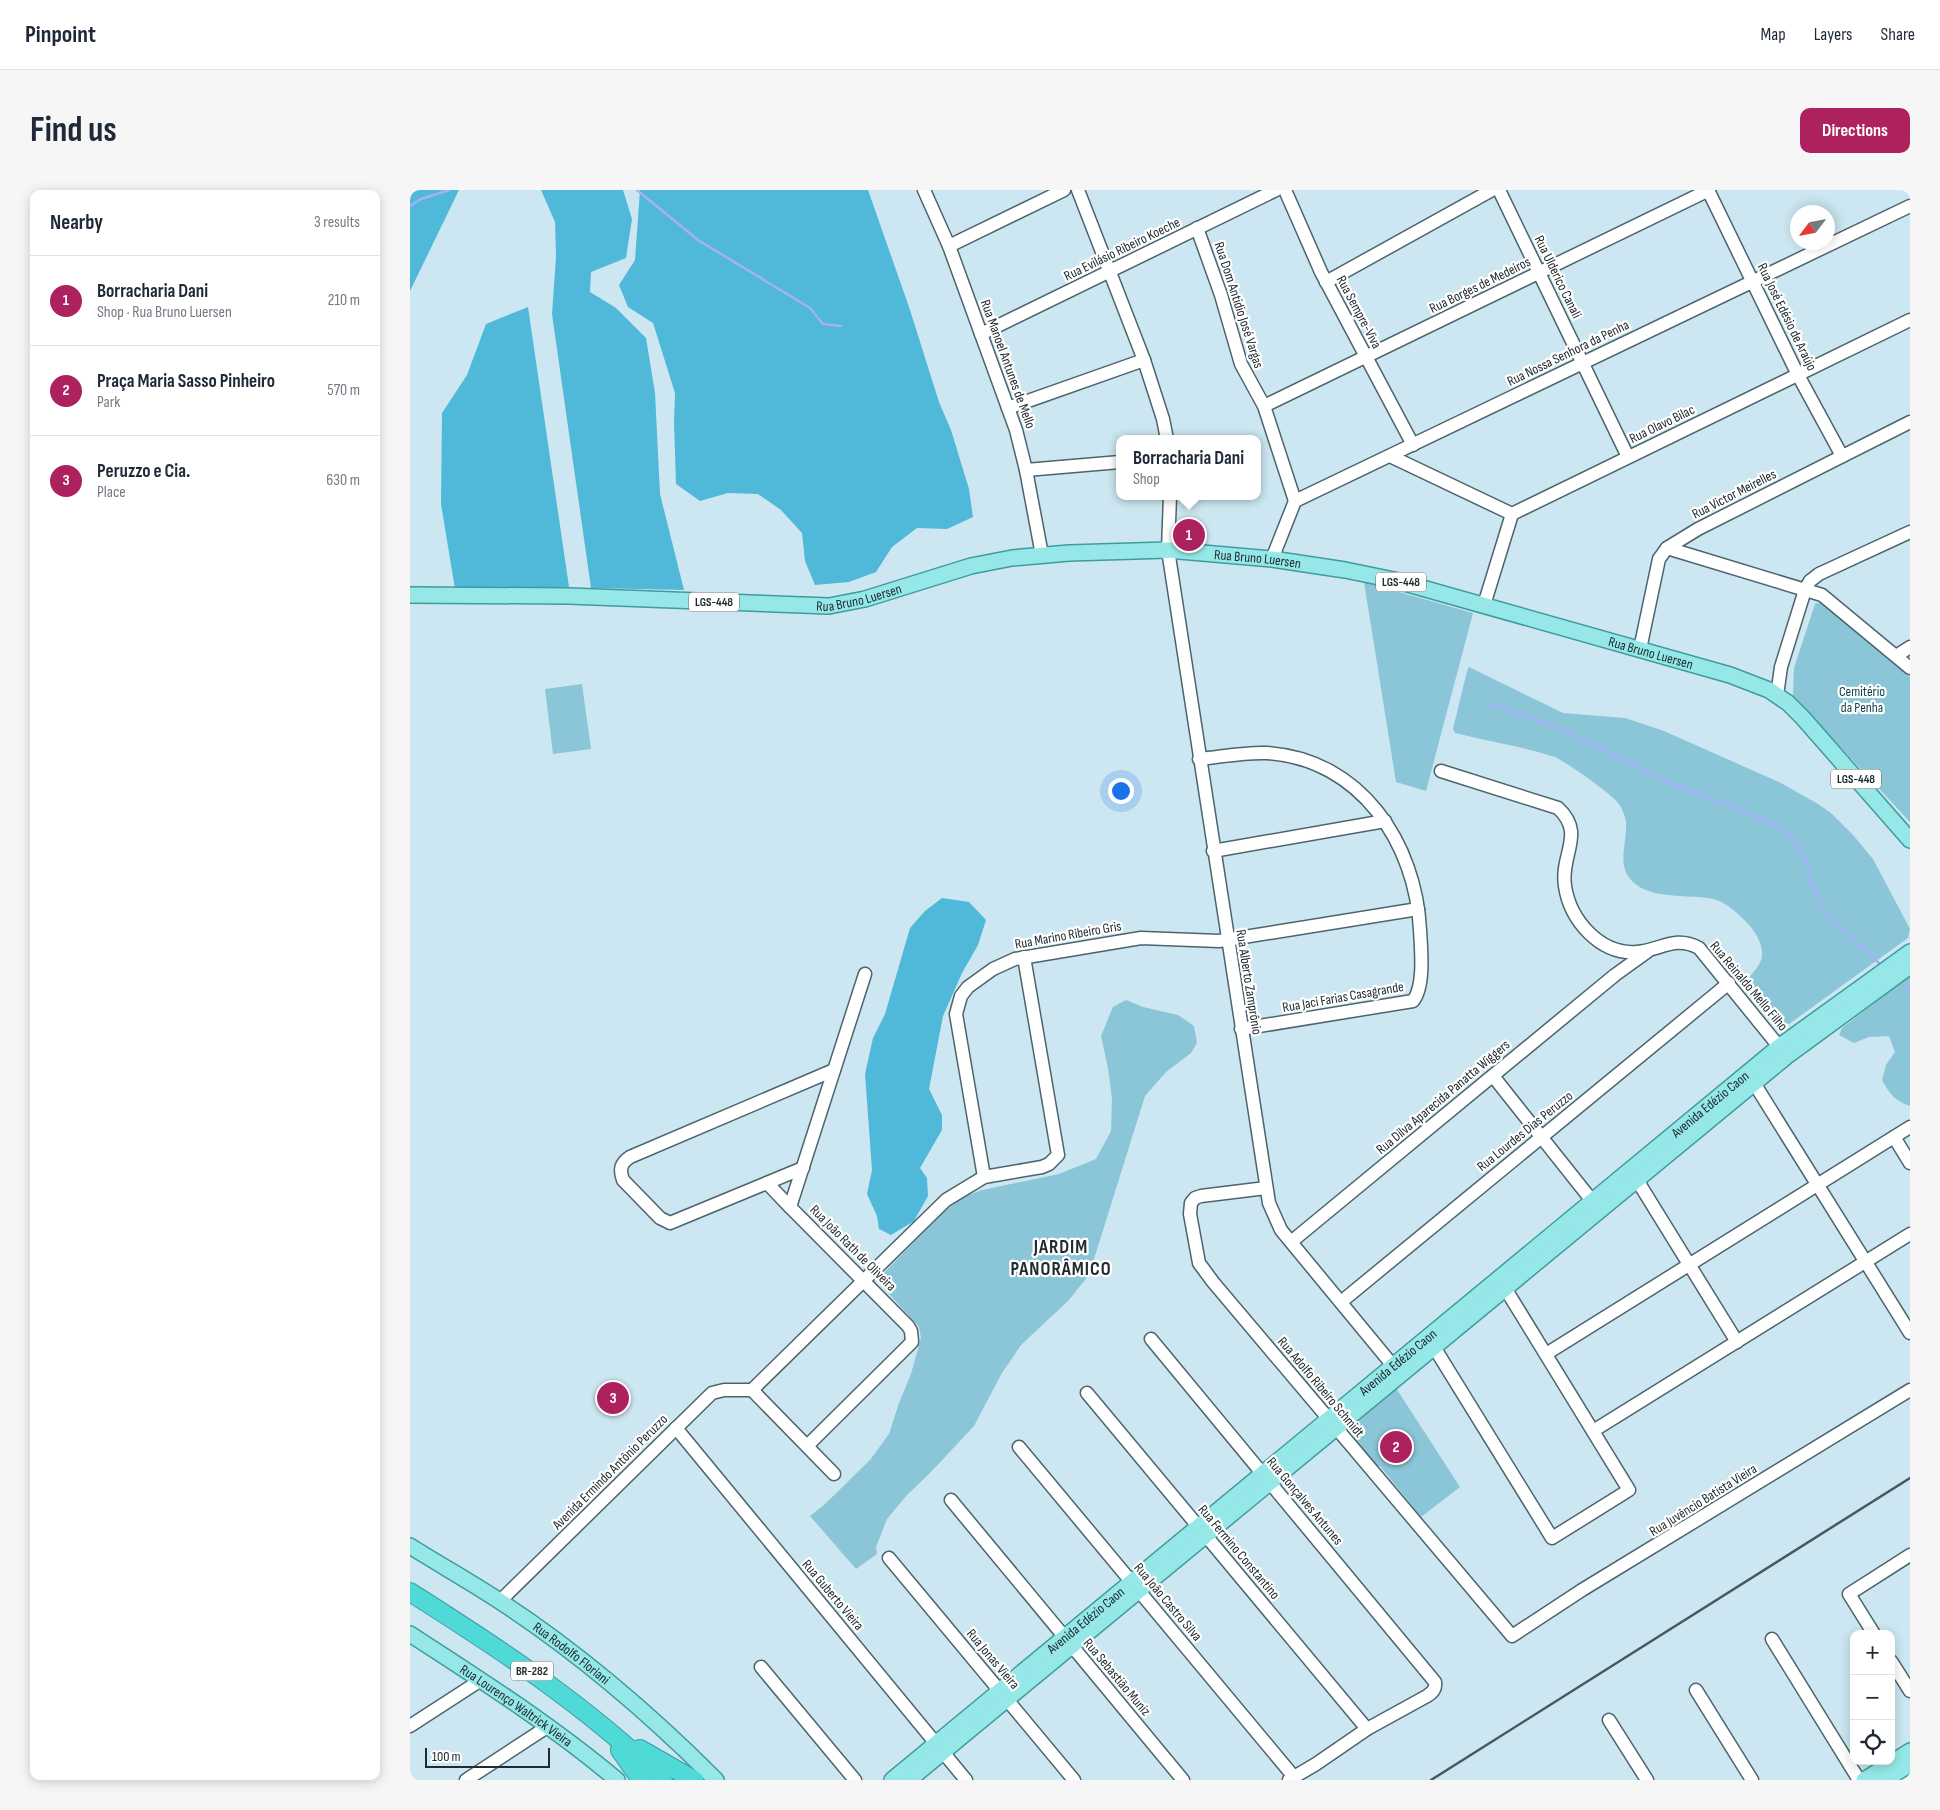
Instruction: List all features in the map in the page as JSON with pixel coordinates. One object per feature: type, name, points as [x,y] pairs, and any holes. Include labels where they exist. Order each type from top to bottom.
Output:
[{"type":"highway","name":"BR-282","points":[[410,1592],[513,1658],[575,1703],[663,1780]]},
{"type":"highway","points":[[575,1703],[614,1743],[641,1780]]},
{"type":"highway","points":[[608,1730],[694,1780]]},
{"type":"main road","name":"Rua Bruno Luersen","points":[[410,595],[569,596],[829,606],[865,599],[971,566],[1012,558],[1168,550],[1272,559],[1367,574],[1484,605],[1744,679],[1777,695],[1803,718],[1910,840]]},
{"type":"main road","name":"Avenida Edézio Caon","points":[[909,1780],[940,1748],[1068,1641],[1784,1051],[1910,952]]},
{"type":"main road","name":"Avenida Edézio Caon","points":[[1396,1371],[1434,1347],[1505,1288],[1596,1206],[1637,1180],[1754,1083],[1784,1051],[1910,966]]},
{"type":"main road","name":"Rua Rodolfo Floriani","points":[[410,1546],[500,1601],[543,1631],[652,1718],[716,1780]]},
{"type":"main road","name":"Rua Lourenço Waltrick Vieira","points":[[410,1634],[481,1680],[618,1780]]},
{"type":"main road","name":"Avenida Edézio Caon","points":[[892,1780],[940,1748]]},
{"type":"main road","points":[[1864,1780],[1910,1751]]},
{"type":"main road","points":[[1885,1780],[1910,1764]]},
{"type":"street","name":"Rua Manoel Antunes de Mello","points":[[924,190],[949,246],[1008,408],[1026,470],[1042,555]]},
{"type":"street","points":[[949,246],[1064,190]]},
{"type":"street","points":[[1078,190],[1144,360],[1166,435]]},
{"type":"street","name":"Rua Evilásio Ribeiro Koeche","points":[[981,334],[1276,190]]},
{"type":"street","name":"Rua Sempre-Viva","points":[[1285,190],[1326,282],[1414,444]]},
{"type":"street","points":[[1326,282],[1492,190]]},
{"type":"street","name":"Rua Ulderico Canali","points":[[1499,190],[1628,457]]},
{"type":"street","name":"Rua Borges de Medeiros","points":[[1264,406],[1708,190]]},
{"type":"street","name":"Rua José Edésio de Araújo","points":[[1708,190],[1798,375],[1842,456]]},
{"type":"street","name":"Rua Nossa Senhora da Penha","points":[[1295,502],[1910,206]]},
{"type":"street","name":"Rua Dom Antídio José Vargas","points":[[1197,228],[1221,295],[1241,364],[1264,406],[1295,502]]},
{"type":"street","name":"Rua Olavo Bilac","points":[[1512,514],[1910,320]]},
{"type":"street","points":[[1008,408],[1144,360]]},
{"type":"street","name":"Rua Victor Meirelles","points":[[1667,548],[1698,529],[1910,422]]},
{"type":"street","points":[[1390,456],[1512,514],[1484,605]]},
{"type":"street","points":[[1026,470],[1116,462]]},
{"type":"street","name":"Rua Alberto Zamprônio","points":[[1170,500],[1168,550],[1213,851],[1266,1188],[1272,1212],[1281,1230],[1396,1371]]},
{"type":"street","points":[[1272,559],[1295,502]]},
{"type":"street","points":[[1777,695],[1781,667],[1805,590],[1810,581],[1818,574],[1910,532]]},
{"type":"street","points":[[1640,649],[1659,559],[1667,548],[1822,595],[1910,668]]},
{"type":"street","points":[[1896,656],[1910,648]]},
{"type":"street","name":"Rua Jaci Farias Casagrande","points":[[1199,759],[1267,753],[1292,757],[1312,764],[1350,784],[1370,802],[1385,821],[1404,856],[1412,876],[1418,909],[1421,968],[1419,989],[1413,1000],[1241,1029]]},
{"type":"street","name":"Rua Reinaldo Mello Filho","points":[[1441,771],[1558,808],[1565,814],[1572,830],[1564,873],[1570,908],[1582,925],[1596,939],[1622,951],[1639,952],[1676,942],[1693,944],[1706,955],[1784,1051]]},
{"type":"street","points":[[1213,851],[1385,821]]},
{"type":"street","name":"Rua Marino Ribeiro Gris","points":[[984,1177],[956,1025],[957,1006],[961,996],[975,982],[1004,962],[1141,938],[1204,942],[1227,940],[1418,909]]},
{"type":"street","name":"Rua Dilva Aparecida Panatta Wiggers","points":[[1291,1242],[1615,976],[1652,949]]},
{"type":"street","points":[[1615,976],[1622,961],[1622,951]]},
{"type":"street","points":[[834,1474],[752,1390],[946,1200],[984,1177],[1042,1167],[1055,1160],[1058,1155],[1058,1149],[1024,957]]},
{"type":"street","name":"Rua João Rath de Oliveira","points":[[807,1446],[912,1342],[911,1331],[908,1326],[790,1207],[865,974]]},
{"type":"street","name":"Rua Lourdes Dias Peruzzo","points":[[1340,1302],[1729,983]]},
{"type":"street","points":[[803,1168],[673,1222],[666,1222],[660,1218],[623,1180],[620,1173],[624,1162],[630,1157],[834,1070]]},
{"type":"street","points":[[1493,1076],[1596,1206]]},
{"type":"street","points":[[1754,1083],[1910,1333]]},
{"type":"street","points":[[1546,1354],[1910,1127]]},
{"type":"street","points":[[1894,1137],[1910,1163]]},
{"type":"street","points":[[1637,1180],[1737,1342]]},
{"type":"street","points":[[767,1183],[790,1207]]},
{"type":"street","name":"Rua Adolfo Ribeiro Schmidt","points":[[1266,1188],[1195,1198],[1190,1208],[1196,1255],[1204,1271],[1512,1636]]},
{"type":"street","points":[[1593,1431],[1910,1234]]},
{"type":"street","points":[[1434,1347],[1552,1538],[1629,1490],[1505,1288]]},
{"type":"street","name":"Rua Gonçalves Antunes","points":[[1152,1339],[1435,1682],[1436,1686],[1433,1692],[1367,1730]]},
{"type":"street","name":"Avenida Ermindo Antônio Peruzzo","points":[[500,1601],[712,1393],[724,1390],[752,1390]]},
{"type":"street","name":"Rua Juvêncio Batista Vieira","points":[[1512,1636],[1582,1590],[1910,1390]]},
{"type":"street","name":"Rua Fermino Constantino","points":[[1087,1393],[1367,1730]]},
{"type":"street","name":"Rua Guberto Vieira","points":[[676,1428],[966,1780]]},
{"type":"street","name":"Rua João Castro Silva","points":[[1019,1447],[1292,1778]]},
{"type":"street","name":"Rua Sebastião Muniz","points":[[952,1500],[1183,1780]]},
{"type":"street","points":[[1872,1630],[1849,1594],[1910,1555]]},
{"type":"street","name":"Rua Jonas Vieira","points":[[889,1558],[1074,1780]]},
{"type":"street","points":[[1772,1639],[1859,1780]]},
{"type":"street","points":[[762,1667],[855,1780]]},
{"type":"street","points":[[1895,1667],[1910,1691]]},
{"type":"street","points":[[410,1726],[481,1680]]},
{"type":"street","points":[[1696,1690],[1752,1780]]},
{"type":"street","points":[[1609,1720],[1646,1780]]},
{"type":"street","points":[[466,1780],[547,1727]]},
{"type":"street","points":[[1292,1778],[1367,1730]]},
{"type":"green space","points":[[1364,582],[1473,613],[1426,791],[1396,782]]},
{"type":"green space","name":"Cemitério da Penha","points":[[1823,601],[1910,677],[1910,822],[1793,696],[1794,668],[1815,604]]},
{"type":"green space","points":[[1469,667],[1563,713],[1625,718],[1664,731],[1781,783],[1818,804],[1831,813],[1853,835],[1873,859],[1910,929],[1908,938],[1789,1024],[1784,1023],[1750,984],[1748,979],[1760,963],[1762,951],[1755,933],[1738,914],[1724,903],[1713,899],[1650,892],[1633,882],[1628,875],[1623,861],[1626,821],[1615,799],[1555,757],[1455,733],[1453,729]]},
{"type":"green space","points":[[582,684],[591,749],[553,754],[545,689]]},
{"type":"green space","points":[[1910,976],[1910,1106],[1893,1096],[1882,1080],[1886,1065],[1895,1052],[1889,1036],[1869,1037],[1854,1043],[1839,1035],[1842,1028]]},
{"type":"green space","points":[[1126,1000],[1143,1007],[1178,1015],[1194,1026],[1197,1043],[1191,1053],[1166,1072],[1145,1096],[1089,1275],[1068,1301],[1021,1345],[1002,1373],[974,1426],[907,1495],[887,1519],[876,1547],[877,1554],[856,1569],[810,1516],[824,1505],[870,1460],[889,1434],[911,1374],[921,1338],[919,1327],[881,1285],[881,1276],[940,1215],[960,1198],[982,1190],[1059,1174],[1096,1159],[1111,1131],[1112,1099],[1101,1036],[1113,1007]]},
{"type":"green space","points":[[1394,1385],[1460,1487],[1421,1517],[1380,1466],[1375,1466],[1343,1427]]},
{"type":"shaded area","points":[[410,190],[459,190],[410,291]]},
{"type":"shaded area","points":[[541,190],[623,190],[632,219],[626,258],[591,272],[590,292],[616,308],[646,338],[655,393],[660,494],[684,590],[591,588],[552,314],[556,257],[555,222]]},
{"type":"shaded area","points":[[640,190],[868,190],[909,307],[939,402],[951,430],[969,489],[973,517],[947,529],[917,528],[892,547],[876,572],[849,582],[815,585],[805,561],[802,533],[781,510],[758,494],[728,493],[700,501],[676,484],[675,393],[653,323],[628,307],[619,285],[635,260]]},
{"type":"shaded area","points":[[528,307],[569,587],[455,589],[441,504],[442,413],[467,375],[486,324]]},
{"type":"shaded area","points":[[942,898],[969,902],[986,920],[978,945],[962,973],[943,1016],[929,1089],[942,1115],[942,1130],[920,1168],[927,1178],[928,1196],[914,1221],[891,1235],[879,1229],[877,1216],[867,1194],[872,1170],[865,1074],[873,1038],[885,1014],[910,928],[925,911]]},
{"type":"waterway","points":[[410,206],[421,199],[449,190]]},
{"type":"waterway","points":[[637,190],[698,240],[810,308],[823,324],[841,326]]},
{"type":"waterway","points":[[1490,704],[1551,725],[1663,780],[1783,829],[1795,841],[1806,859],[1812,886],[1828,916],[1880,964]]},
{"type":"waterway","points":[[1906,985],[1910,990]]},
{"type":"railway","points":[[1431,1780],[1910,1478]]},
{"type":"place","name":"Borracharia Dani","points":[[1189,535]]},
{"type":"place","name":"Peruzzo e Cia.","points":[[613,1398]]},
{"type":"place","name":"Praça Maria Sasso Pinheiro","points":[[1396,1447]]},
{"type":"district","name":"JARDIM PANORÂMICO","points":[[1061,1258]]}]
